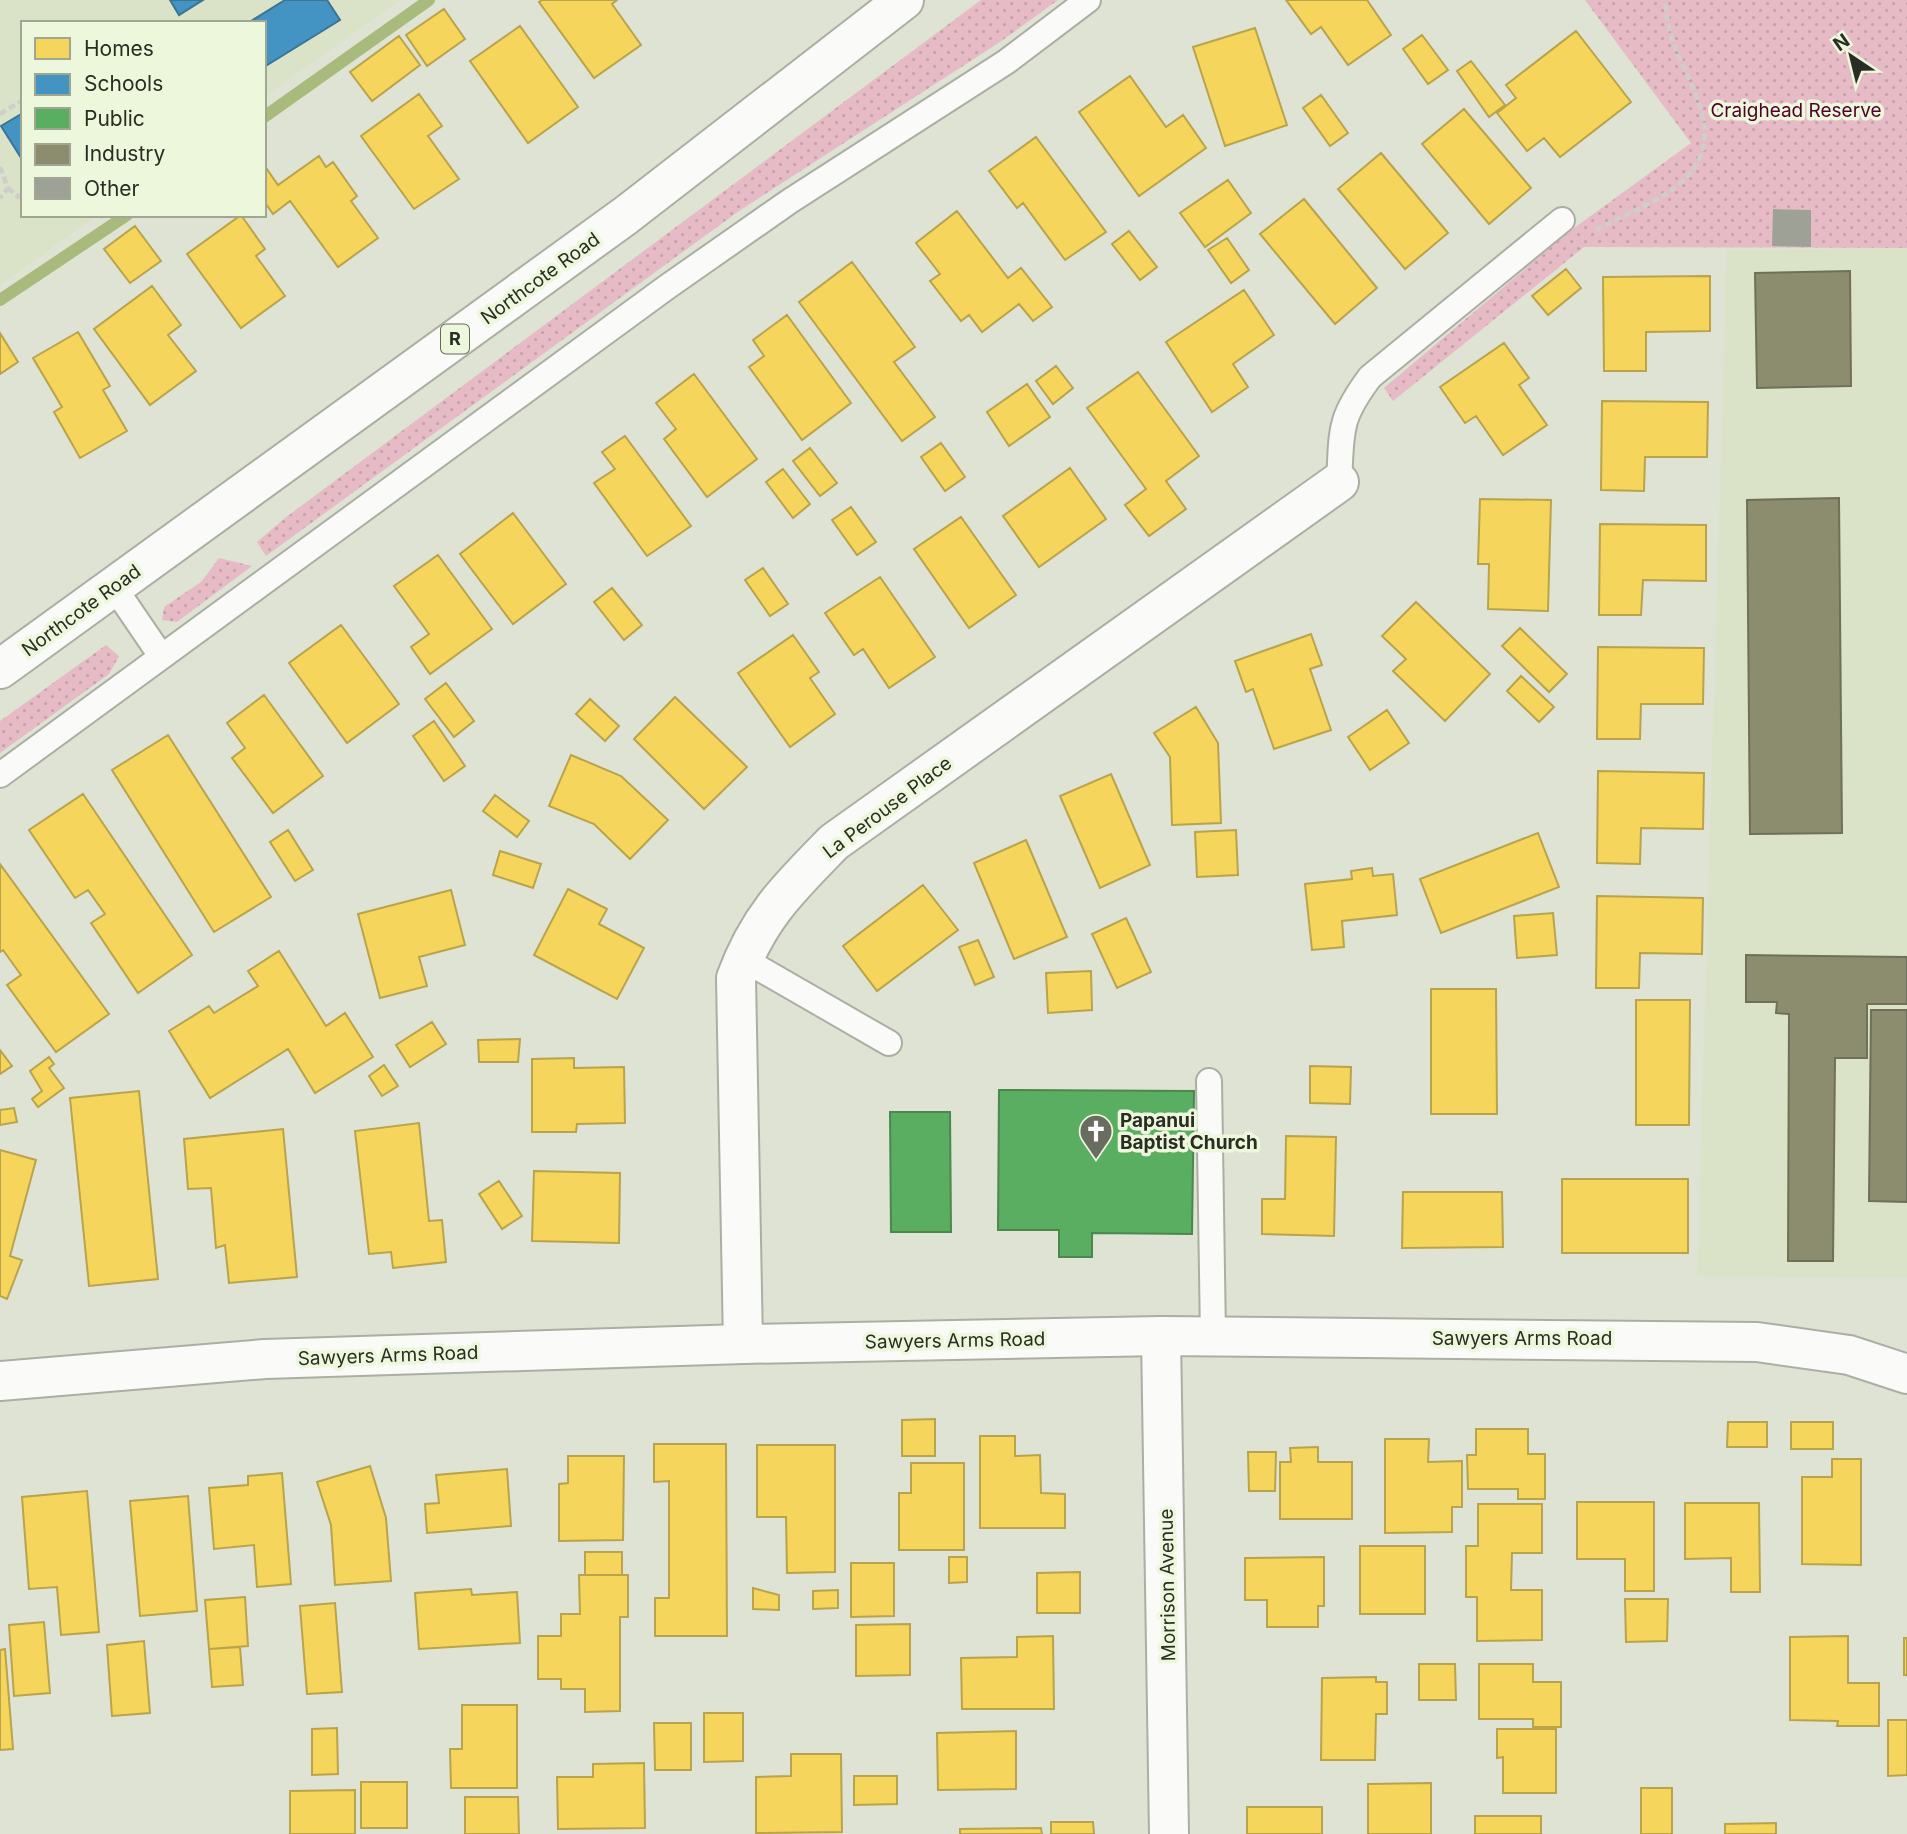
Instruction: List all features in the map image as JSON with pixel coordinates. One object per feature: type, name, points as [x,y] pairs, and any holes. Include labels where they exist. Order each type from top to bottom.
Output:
[{"type":"street","name":"Northcote Road","points":[[0,669],[625,216],[904,0]]},
{"type":"street","name":"La Perouse Place","points":[[743,1343],[736,978],[757,929],[781,896],[834,842],[1339,482]]},
{"type":"street","name":"Sawyers Arms Road","points":[[0,1381],[265,1359],[743,1343],[1161,1336],[1757,1342],[1849,1355],[1907,1374]]},
{"type":"street","name":"Morrison Avenue","points":[[1161,1336],[1169,1834]]},
{"type":"lane","points":[[0,775],[667,287],[790,201],[1006,62],[1088,0]]},
{"type":"lane","points":[[1339,482],[1343,422],[1351,402],[1370,377],[1562,220]]},
{"type":"lane","points":[[114,587],[161,656]]},
{"type":"lane","points":[[743,959],[889,1043]]},
{"type":"lane","points":[[1209,1081],[1213,1336]]},
{"type":"path","points":[[0,114],[21,101]]},
{"type":"path","points":[[0,167],[8,188],[18,197],[21,195]]},
{"type":"path","points":[[0,198],[8,188]]},
{"type":"shaded area","points":[[0,0],[400,0],[266,96],[266,21],[21,21],[21,217],[95,217],[0,285]]},
{"type":"shaded area","points":[[1907,248],[1907,1278],[1697,1276],[1727,250]]},
{"type":"green space","points":[[981,0],[1058,0],[1000,42],[739,211],[266,556],[257,542],[285,518]]},
{"type":"green space","name":"Craighead Reserve","points":[[1585,0],[1907,0],[1907,248],[1584,247],[1393,401],[1384,388],[1570,231],[1691,143]]},
{"type":"green space","points":[[219,558],[252,566],[177,622],[162,620],[164,607],[201,582]]},
{"type":"green space","points":[[106,645],[119,656],[109,674],[0,753],[0,721]]},
{"type":"building: Homes","points":[[617,0],[612,4],[641,45],[594,78],[539,2]]},
{"type":"building: Homes","points":[[1286,0],[1367,0],[1391,35],[1348,65],[1321,27],[1311,34]]},
{"type":"building: Homes","points":[[444,9],[465,39],[427,66],[406,35]]},
{"type":"building: Homes","points":[[520,26],[578,107],[528,143],[470,61]]},
{"type":"building: Homes","points":[[1255,28],[1287,125],[1225,146],[1193,47]]},
{"type":"building: Homes","points":[[1576,31],[1631,102],[1560,157],[1544,138],[1527,151],[1497,113],[1516,98],[1506,85]]},
{"type":"building: Homes","points":[[1422,35],[1448,70],[1428,84],[1403,49]]},
{"type":"building: Homes","points":[[399,36],[420,65],[372,101],[350,72]]},
{"type":"building: Homes","points":[[1471,61],[1505,105],[1489,117],[1457,71]]},
{"type":"building: Homes","points":[[1130,76],[1166,127],[1183,115],[1206,148],[1139,196],[1079,112]]},
{"type":"building: Homes","points":[[419,94],[442,126],[428,136],[459,179],[414,209],[361,136]]},
{"type":"building: Homes","points":[[1321,95],[1348,133],[1330,146],[1303,108]]},
{"type":"building: Homes","points":[[1464,109],[1531,188],[1489,224],[1422,144]]},
{"type":"building: Homes","points":[[1036,137],[1106,232],[1065,260],[1023,203],[1017,208],[989,171]]},
{"type":"building: Homes","points":[[1381,153],[1448,233],[1405,269],[1338,189]]},
{"type":"building: Homes","points":[[319,156],[326,167],[333,162],[357,196],[351,201],[378,238],[338,267],[290,201],[273,214],[266,204],[266,168],[278,185]]},
{"type":"building: Homes","points":[[1228,180],[1251,213],[1205,247],[1180,213]]},
{"type":"building: Homes","points":[[1304,199],[1377,288],[1335,324],[1260,234]]},
{"type":"building: Homes","points":[[957,211],[1008,278],[1021,268],[1052,307],[1033,321],[1019,304],[982,332],[969,315],[961,321],[930,281],[940,274],[916,243]]},
{"type":"building: Homes","points":[[238,217],[242,217],[265,249],[256,256],[285,296],[241,328],[187,254]]},
{"type":"building: Homes","points":[[135,226],[161,261],[130,283],[104,249]]},
{"type":"building: Homes","points":[[1129,231],[1157,267],[1140,280],[1112,244]]},
{"type":"building: Homes","points":[[1227,238],[1249,270],[1231,283],[1208,250]]},
{"type":"building: Homes","points":[[852,262],[915,347],[894,362],[935,417],[902,441],[799,302]]},
{"type":"building: Homes","points":[[1566,269],[1581,288],[1548,315],[1532,296]]},
{"type":"building: Homes","points":[[1710,276],[1710,331],[1646,332],[1646,371],[1604,371],[1603,277]]},
{"type":"building: Homes","points":[[152,286],[181,325],[168,335],[196,371],[150,405],[94,329]]},
{"type":"building: Homes","points":[[1244,290],[1274,335],[1233,364],[1248,387],[1212,412],[1166,342]]},
{"type":"building: Homes","points":[[787,315],[851,403],[802,440],[749,367],[764,356],[753,340]]},
{"type":"building: Homes","points":[[78,332],[110,386],[103,390],[127,431],[80,458],[54,412],[62,407],[33,358]]},
{"type":"building: Homes","points":[[0,333],[18,362],[0,374]]},
{"type":"building: Homes","points":[[1504,343],[1529,378],[1519,385],[1547,425],[1503,455],[1476,416],[1465,423],[1440,387]]},
{"type":"building: Homes","points":[[1056,366],[1073,388],[1053,404],[1036,381]]},
{"type":"building: Homes","points":[[1138,372],[1199,456],[1166,481],[1186,509],[1149,536],[1125,505],[1146,489],[1087,408]]},
{"type":"building: Homes","points":[[694,374],[757,459],[707,497],[664,439],[676,429],[656,403]]},
{"type":"building: Homes","points":[[1027,384],[1050,417],[1009,446],[987,412]]},
{"type":"building: Homes","points":[[1602,401],[1708,402],[1707,457],[1645,457],[1644,491],[1601,490]]},
{"type":"building: Homes","points":[[625,436],[691,526],[647,556],[594,483],[615,469],[602,452]]},
{"type":"building: Homes","points":[[941,443],[965,477],[945,491],[921,457]]},
{"type":"building: Homes","points":[[810,448],[837,483],[820,496],[793,461]]},
{"type":"building: Homes","points":[[1070,468],[1106,519],[1039,567],[1003,516]]},
{"type":"building: Homes","points":[[783,469],[810,504],[793,518],[766,482]]},
{"type":"building: Homes","points":[[1480,499],[1551,500],[1548,611],[1488,609],[1489,564],[1478,564]]},
{"type":"building: Homes","points":[[851,507],[876,542],[857,555],[832,520]]},
{"type":"building: Homes","points":[[513,513],[566,584],[513,624],[460,554]]},
{"type":"building: Homes","points":[[961,517],[1016,595],[969,628],[914,549]]},
{"type":"building: Homes","points":[[1600,524],[1706,525],[1706,581],[1643,580],[1641,615],[1599,615]]},
{"type":"building: Homes","points":[[438,555],[492,629],[430,674],[411,647],[429,634],[394,586]]},
{"type":"building: Homes","points":[[763,568],[788,604],[770,616],[745,580]]},
{"type":"building: Homes","points":[[880,577],[935,657],[889,688],[863,649],[854,655],[825,613]]},
{"type":"building: Homes","points":[[612,588],[642,625],[624,640],[594,602]]},
{"type":"building: Homes","points":[[1416,602],[1490,674],[1445,721],[1393,671],[1406,659],[1382,636]]},
{"type":"building: Homes","points":[[341,625],[399,704],[347,743],[289,663]]},
{"type":"building: Homes","points":[[1520,628],[1567,674],[1549,692],[1502,646]]},
{"type":"building: Homes","points":[[1311,634],[1322,665],[1310,669],[1331,730],[1274,749],[1253,689],[1246,692],[1235,661]]},
{"type":"building: Homes","points":[[793,635],[819,672],[810,678],[835,714],[790,747],[738,673]]},
{"type":"building: Homes","points":[[1598,647],[1704,648],[1703,704],[1641,704],[1640,739],[1597,739]]},
{"type":"building: Homes","points":[[1521,676],[1554,707],[1539,722],[1507,691]]},
{"type":"building: Homes","points":[[446,683],[474,721],[454,737],[425,699]]},
{"type":"building: Homes","points":[[264,695],[323,776],[273,813],[232,758],[245,748],[227,723]]},
{"type":"building: Homes","points":[[675,697],[747,767],[704,809],[634,739]]},
{"type":"building: Homes","points":[[590,699],[619,726],[605,741],[576,714]]},
{"type":"building: Homes","points":[[1196,707],[1218,743],[1221,823],[1172,825],[1170,757],[1154,733]]},
{"type":"building: Homes","points":[[1387,710],[1409,743],[1370,770],[1348,737]]},
{"type":"building: Homes","points":[[434,721],[465,766],[444,781],[413,736]]},
{"type":"building: Homes","points":[[168,735],[271,897],[214,932],[112,770]]},
{"type":"building: Homes","points":[[571,755],[621,776],[668,820],[630,859],[594,824],[549,806]]},
{"type":"building: Homes","points":[[1598,771],[1704,773],[1703,829],[1641,828],[1640,864],[1597,863]]},
{"type":"building: Homes","points":[[1111,774],[1150,865],[1100,888],[1060,796]]},
{"type":"building: Homes","points":[[83,794],[192,955],[138,993],[91,923],[105,914],[88,890],[75,898],[29,830]]},
{"type":"building: Homes","points":[[495,795],[529,821],[517,837],[483,811]]},
{"type":"building: Homes","points":[[288,830],[313,870],[295,881],[270,842]]},
{"type":"building: Homes","points":[[1236,830],[1238,875],[1197,877],[1195,832]]},
{"type":"building: Homes","points":[[1538,833],[1559,887],[1441,933],[1420,879]]},
{"type":"building: Homes","points":[[1026,840],[1067,937],[1014,959],[974,863]]},
{"type":"building: Homes","points":[[500,851],[541,864],[533,888],[493,875]]},
{"type":"building: Homes","points":[[0,864],[109,1014],[56,1052],[7,985],[21,975],[3,950],[0,952]]},
{"type":"building: Homes","points":[[1372,868],[1373,876],[1393,874],[1397,915],[1342,921],[1344,947],[1312,950],[1305,884],[1352,879],[1351,871]]},
{"type":"building: Homes","points":[[923,885],[958,930],[877,991],[843,946]]},
{"type":"building: Homes","points":[[568,889],[607,909],[599,924],[644,948],[617,999],[534,955]]},
{"type":"building: Homes","points":[[451,890],[465,945],[419,957],[427,986],[380,998],[358,914]]},
{"type":"building: Homes","points":[[1597,896],[1703,898],[1702,954],[1640,953],[1639,988],[1596,988]]},
{"type":"building: Homes","points":[[1553,913],[1557,955],[1517,958],[1514,916]]},
{"type":"building: Homes","points":[[1126,918],[1151,972],[1117,988],[1092,934]]},
{"type":"building: Homes","points":[[978,940],[994,977],[975,985],[959,947]]},
{"type":"building: Homes","points":[[279,951],[326,1026],[345,1013],[373,1057],[315,1093],[288,1049],[210,1098],[169,1031],[209,1006],[214,1013],[258,986],[248,971]]},
{"type":"building: Homes","points":[[1091,971],[1092,1010],[1048,1013],[1046,973]]},
{"type":"building: Homes","points":[[1431,989],[1496,989],[1497,1114],[1431,1114]]},
{"type":"building: Homes","points":[[1636,1000],[1690,1000],[1689,1125],[1636,1125]]},
{"type":"building: Homes","points":[[432,1022],[446,1044],[410,1067],[396,1045]]},
{"type":"building: Homes","points":[[520,1039],[518,1062],[479,1062],[478,1040]]},
{"type":"building: Homes","points":[[0,1050],[12,1066],[0,1074]]},
{"type":"building: Homes","points":[[49,1057],[54,1064],[49,1068],[64,1088],[38,1107],[32,1099],[42,1091],[30,1071]]},
{"type":"building: Homes","points":[[574,1058],[574,1068],[624,1067],[625,1123],[577,1124],[576,1132],[532,1132],[532,1059]]},
{"type":"building: Homes","points":[[384,1065],[398,1086],[382,1096],[369,1076]]},
{"type":"building: Homes","points":[[1310,1066],[1351,1067],[1350,1104],[1310,1103]]},
{"type":"building: Homes","points":[[139,1091],[158,1279],[89,1286],[70,1098]]},
{"type":"building: Homes","points":[[14,1108],[17,1122],[0,1125],[0,1110]]},
{"type":"building: Homes","points":[[419,1123],[429,1221],[442,1220],[446,1262],[393,1268],[391,1252],[369,1254],[355,1131]]},
{"type":"building: Homes","points":[[283,1129],[297,1277],[229,1283],[225,1245],[216,1248],[211,1188],[188,1189],[184,1139]]},
{"type":"building: Homes","points":[[1286,1136],[1336,1137],[1334,1236],[1262,1234],[1262,1199],[1285,1199]]},
{"type":"building: Homes","points":[[0,1150],[36,1160],[10,1256],[22,1260],[7,1299],[0,1296]]},
{"type":"building: Homes","points":[[534,1171],[620,1173],[619,1243],[532,1241]]},
{"type":"building: Homes","points":[[1562,1179],[1688,1179],[1688,1253],[1562,1253]]},
{"type":"building: Homes","points":[[499,1181],[522,1216],[502,1229],[479,1194]]},
{"type":"building: Homes","points":[[1403,1192],[1502,1192],[1503,1247],[1402,1248]]},
{"type":"building: Homes","points":[[935,1419],[935,1456],[902,1456],[902,1420]]},
{"type":"building: Homes","points":[[1728,1422],[1767,1422],[1767,1447],[1727,1447]]},
{"type":"building: Homes","points":[[1791,1422],[1833,1422],[1833,1449],[1791,1449]]},
{"type":"building: Homes","points":[[1476,1429],[1528,1429],[1528,1454],[1545,1454],[1545,1499],[1518,1499],[1518,1489],[1468,1489],[1467,1455],[1476,1455]]},
{"type":"building: Homes","points":[[980,1436],[1015,1436],[1015,1456],[1040,1455],[1041,1493],[1065,1494],[1065,1528],[980,1528]]},
{"type":"building: Homes","points":[[1385,1439],[1429,1439],[1428,1462],[1462,1461],[1462,1507],[1452,1507],[1452,1532],[1385,1533]]},
{"type":"building: Homes","points":[[654,1444],[726,1444],[727,1636],[655,1636],[655,1598],[669,1598],[669,1481],[654,1482]]},
{"type":"building: Homes","points":[[757,1445],[835,1445],[835,1572],[787,1573],[786,1517],[757,1517]]},
{"type":"building: Homes","points":[[1318,1447],[1318,1462],[1352,1462],[1352,1519],[1280,1519],[1280,1462],[1291,1462],[1290,1448]]},
{"type":"building: Homes","points":[[1248,1452],[1276,1452],[1275,1491],[1249,1491]]},
{"type":"building: Homes","points":[[568,1456],[624,1456],[623,1540],[559,1541],[559,1484],[568,1483]]},
{"type":"building: Homes","points":[[1832,1459],[1861,1459],[1861,1565],[1802,1564],[1802,1477],[1832,1477]]},
{"type":"building: Homes","points":[[911,1463],[964,1463],[964,1550],[899,1550],[899,1493],[911,1493]]},
{"type":"building: Homes","points":[[370,1466],[386,1518],[391,1581],[335,1585],[331,1525],[317,1482]]},
{"type":"building: Homes","points":[[507,1469],[511,1526],[427,1533],[425,1504],[439,1503],[436,1475]]},
{"type":"building: Homes","points":[[282,1473],[291,1584],[257,1587],[254,1545],[214,1549],[209,1488],[248,1485],[248,1476]]},
{"type":"building: Homes","points":[[87,1491],[99,1632],[61,1635],[57,1587],[29,1589],[22,1497]]},
{"type":"building: Homes","points":[[188,1496],[197,1611],[140,1616],[130,1501]]},
{"type":"building: Homes","points":[[1577,1502],[1654,1502],[1654,1591],[1625,1591],[1625,1559],[1577,1559]]},
{"type":"building: Homes","points":[[1685,1503],[1759,1503],[1760,1592],[1731,1592],[1731,1558],[1685,1559]]},
{"type":"building: Homes","points":[[1478,1504],[1542,1504],[1542,1553],[1512,1553],[1511,1590],[1542,1590],[1542,1640],[1477,1641],[1477,1597],[1466,1597],[1466,1546],[1478,1546]]},
{"type":"building: Homes","points":[[1360,1546],[1425,1546],[1425,1614],[1360,1614]]},
{"type":"building: Homes","points":[[585,1552],[622,1552],[622,1575],[585,1575]]},
{"type":"building: Homes","points":[[949,1557],[967,1557],[967,1582],[949,1583]]},
{"type":"building: Homes","points":[[1324,1557],[1324,1606],[1318,1606],[1318,1627],[1267,1627],[1267,1600],[1245,1600],[1245,1558]]},
{"type":"building: Homes","points":[[851,1563],[894,1563],[894,1616],[851,1617]]},
{"type":"building: Homes","points":[[1080,1572],[1080,1613],[1037,1613],[1037,1573]]},
{"type":"building: Homes","points":[[579,1575],[628,1575],[628,1617],[620,1617],[620,1711],[585,1712],[585,1689],[561,1689],[561,1679],[538,1679],[538,1636],[561,1636],[561,1614],[580,1614]]},
{"type":"building: Homes","points":[[753,1588],[779,1595],[779,1610],[753,1609]]},
{"type":"building: Homes","points":[[471,1589],[472,1595],[517,1592],[520,1643],[419,1649],[415,1593]]},
{"type":"building: Homes","points":[[838,1590],[838,1608],[813,1609],[813,1591]]},
{"type":"building: Homes","points":[[245,1597],[248,1646],[209,1649],[205,1600]]},
{"type":"building: Homes","points":[[1625,1599],[1668,1599],[1667,1641],[1626,1642]]},
{"type":"building: Homes","points":[[335,1603],[342,1692],[307,1694],[300,1606]]},
{"type":"building: Homes","points":[[44,1622],[50,1693],[14,1696],[9,1625]]},
{"type":"building: Homes","points":[[910,1624],[910,1675],[856,1676],[856,1625]]},
{"type":"building: Homes","points":[[1053,1636],[1054,1709],[962,1709],[961,1658],[1017,1657],[1017,1637]]},
{"type":"building: Homes","points":[[1848,1636],[1848,1683],[1879,1683],[1879,1726],[1837,1726],[1838,1721],[1790,1720],[1790,1637]]},
{"type":"building: Homes","points":[[1904,1638],[1907,1638],[1907,1675],[1904,1675]]},
{"type":"building: Homes","points":[[144,1641],[150,1713],[112,1716],[107,1645]]},
{"type":"building: Homes","points":[[240,1647],[243,1685],[212,1687],[209,1649]]},
{"type":"building: Homes","points":[[5,1649],[13,1749],[0,1750],[0,1650]]},
{"type":"building: Homes","points":[[1419,1664],[1455,1664],[1456,1700],[1419,1700]]},
{"type":"building: Homes","points":[[1479,1664],[1533,1664],[1533,1682],[1561,1682],[1561,1727],[1533,1727],[1533,1719],[1479,1719]]},
{"type":"building: Homes","points":[[1376,1677],[1376,1682],[1387,1682],[1387,1714],[1376,1714],[1375,1760],[1321,1760],[1322,1678]]},
{"type":"building: Homes","points":[[462,1705],[517,1705],[517,1788],[451,1788],[450,1749],[462,1749]]},
{"type":"building: Homes","points":[[704,1713],[743,1713],[743,1761],[704,1762]]},
{"type":"building: Homes","points":[[1888,1720],[1907,1720],[1907,1775],[1888,1776]]},
{"type":"building: Homes","points":[[654,1723],[691,1723],[691,1770],[655,1770]]},
{"type":"building: Homes","points":[[337,1728],[338,1774],[312,1775],[312,1729]]},
{"type":"building: Homes","points":[[1497,1729],[1556,1729],[1556,1793],[1503,1793],[1503,1757],[1497,1758]]},
{"type":"building: Homes","points":[[1016,1731],[1016,1789],[938,1790],[937,1733]]},
{"type":"building: Homes","points":[[791,1754],[841,1754],[842,1832],[756,1833],[756,1777],[791,1776]]},
{"type":"building: Homes","points":[[644,1763],[645,1828],[558,1829],[557,1777],[593,1777],[593,1764]]},
{"type":"building: Homes","points":[[854,1776],[897,1776],[897,1804],[854,1805]]},
{"type":"building: Homes","points":[[361,1782],[407,1782],[407,1828],[361,1828]]},
{"type":"building: Homes","points":[[1431,1783],[1431,1834],[1368,1834],[1368,1784]]},
{"type":"building: Homes","points":[[1641,1788],[1672,1788],[1672,1834],[1641,1834]]},
{"type":"building: Homes","points":[[355,1790],[355,1834],[290,1834],[290,1791]]},
{"type":"building: Homes","points":[[465,1797],[518,1797],[519,1834],[465,1834]]},
{"type":"building: Homes","points":[[1247,1807],[1322,1807],[1322,1834],[1247,1834]]},
{"type":"building: Homes","points":[[1475,1816],[1541,1816],[1541,1834],[1475,1834]]},
{"type":"building: Homes","points":[[1051,1822],[1093,1822],[1094,1834],[1051,1834]]},
{"type":"building: Homes","points":[[1776,1823],[1776,1834],[1725,1834],[1725,1824]]},
{"type":"building: Homes","points":[[1041,1828],[1042,1834],[960,1834],[960,1829]]},
{"type":"building: Schools","points":[[170,0],[203,0],[179,15]]},
{"type":"building: Schools","points":[[285,0],[327,0],[340,20],[266,66],[266,21],[251,21]]},
{"type":"building: Schools","points":[[21,114],[21,158],[1,126]]},
{"type":"building: Public","name":"Papanui Baptist Church","points":[[999,1090],[1194,1091],[1192,1234],[1092,1233],[1092,1257],[1059,1257],[1059,1230],[998,1230]]},
{"type":"building: Public","points":[[890,1112],[950,1112],[951,1232],[891,1232]]},
{"type":"building: Industry","points":[[1850,271],[1851,386],[1757,388],[1755,273]]},
{"type":"building: Industry","points":[[1839,498],[1842,833],[1750,834],[1747,500]]},
{"type":"building: Industry","points":[[1746,955],[1907,957],[1907,1004],[1867,1004],[1867,1058],[1835,1058],[1833,1261],[1788,1261],[1789,1014],[1776,1013],[1777,1002],[1746,1002]]},
{"type":"building: Industry","points":[[1871,1010],[1907,1010],[1907,1202],[1869,1201]]},
{"type":"building: Other","points":[[1773,209],[1811,210],[1811,247],[1772,246]]},
{"type":"waterway","points":[[266,116],[429,0]]},
{"type":"waterway","points":[[0,300],[124,217]]},
{"type":"place","name":"Papanui Baptist Church","points":[[1096,1161]]}]
